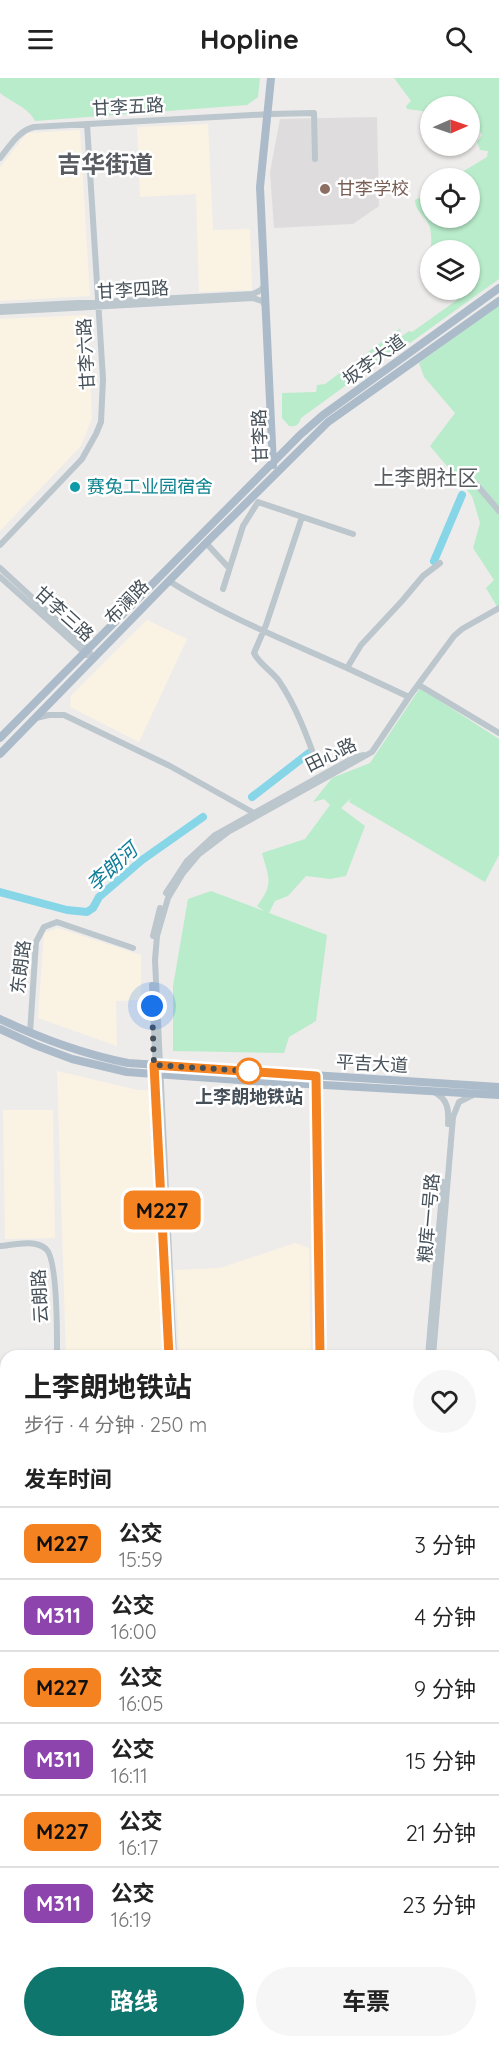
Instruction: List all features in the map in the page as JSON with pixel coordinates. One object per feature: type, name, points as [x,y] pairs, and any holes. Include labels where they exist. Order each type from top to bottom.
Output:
[{"type":"main road","name":"甘李路","points":[[271,78],[265,185],[275,465]]},
{"type":"main road","name":"甘李路","points":[[275,78],[260,187],[275,465]]},
{"type":"main road","name":"坂李大道","points":[[275,465],[300,435],[323,416],[499,288]]},
{"type":"main road","name":"坂李大道","points":[[275,465],[328,422],[499,301]]},
{"type":"main road","name":"布澜路","points":[[0,754],[206,543],[275,465]]},
{"type":"main road","name":"布澜路","points":[[0,738],[85,650],[275,465]]},
{"type":"main road","name":"平吉大道","points":[[0,1019],[75,1051],[128,1063],[434,1092],[499,1095]]},
{"type":"main road","name":"平吉大道","points":[[0,1029],[72,1059],[117,1070],[157,1074],[499,1087]]},
{"type":"street","name":"甘李五路","points":[[0,158],[18,135],[27,129],[314,113],[315,159]]},
{"type":"street","name":"甘李六路","points":[[0,545],[82,459],[96,434],[103,405],[87,124]]},
{"type":"street","name":"甘李四路","points":[[0,312],[253,294],[261,290],[264,285]]},
{"type":"street","name":"甘李四路","points":[[0,307],[253,298],[259,299],[265,305]]},
{"type":"street","points":[[476,484],[499,511]]},
{"type":"street","points":[[223,589],[243,526],[258,502],[353,534]]},
{"type":"street","points":[[302,516],[254,656],[278,680],[309,742],[317,764]]},
{"type":"street","points":[[206,543],[230,568]]},
{"type":"street","points":[[347,668],[361,645],[423,576],[440,563]]},
{"type":"street","name":"甘李三路","points":[[0,568],[93,658]]},
{"type":"street","name":"甘李三路","points":[[0,577],[85,650]]},
{"type":"street","points":[[169,581],[190,594],[264,630],[409,697],[458,632],[499,608]]},
{"type":"street","points":[[419,685],[499,733]]},
{"type":"street","name":"田心路","points":[[171,1350],[151,948],[160,908],[171,883],[195,852],[215,835],[353,758],[372,752],[409,697]]},
{"type":"street","points":[[36,718],[64,715],[170,766],[255,814]]},
{"type":"street","name":"东朗路","points":[[30,1033],[36,942],[44,927],[57,922],[133,948]]},
{"type":"street","points":[[316,1080],[320,1350]]},
{"type":"street","name":"粮库一号路","points":[[431,1350],[449,1117],[445,1100],[434,1092]]},
{"type":"street","name":"粮库一号路","points":[[432,1350],[453,1117],[459,1102],[474,1094]]},
{"type":"street","name":"云朗路","points":[[0,1246],[33,1244],[46,1249],[51,1254],[54,1269],[57,1350]]},
{"type":"shaded area","name":"甘李学校","points":[[377,117],[379,206],[353,224],[274,228],[270,172],[280,119]]},
{"type":"shaded area","points":[[208,124],[213,230],[250,229],[252,290],[199,292],[196,194],[140,197],[137,127]]},
{"type":"shaded area","points":[[80,130],[90,296],[0,301],[0,167],[27,133]]},
{"type":"shaded area","points":[[87,315],[92,418],[81,446],[0,531],[0,319]]},
{"type":"shaded area","points":[[147,620],[187,639],[139,742],[70,707],[71,696]]},
{"type":"shaded area","points":[[58,928],[141,955],[141,1000],[116,1001],[117,1046],[38,1018],[44,933]]},
{"type":"shaded area","points":[[57,1071],[138,1090],[151,1090],[160,1242],[158,1250],[162,1350],[66,1350]]},
{"type":"shaded area","points":[[3,1110],[53,1110],[55,1238],[5,1239]]},
{"type":"shaded area","points":[[295,1243],[309,1248],[311,1350],[179,1350],[175,1270],[220,1268]]},
{"type":"green space","points":[[0,78],[260,78],[258,97],[247,105],[35,121],[24,109],[0,93]]},
{"type":"green space","points":[[394,78],[499,78],[499,279],[480,293],[480,240],[431,240],[430,228],[480,228],[480,168],[469,168],[487,157],[488,151],[480,150],[482,135],[480,132],[480,96],[420,96],[420,111],[407,109],[406,106],[411,101]]},
{"type":"green space","points":[[420,197],[420,212],[417,208],[415,200]]},
{"type":"green space","points":[[457,300],[470,300],[410,343],[407,341],[301,418],[297,425],[289,426],[282,418],[282,393],[316,392],[317,385],[325,384],[399,329],[401,330],[395,339],[393,349],[399,338],[409,331],[412,332]]},
{"type":"green space","points":[[499,305],[499,610],[486,588],[494,580],[473,548],[480,523],[472,496],[430,446],[455,413],[424,377],[419,363]]},
{"type":"green space","points":[[420,688],[499,739],[499,855],[485,882],[349,802],[351,798],[341,808],[365,826],[346,876],[330,879],[306,876],[288,896],[275,901],[269,913],[327,935],[316,1021],[289,1037],[284,1053],[173,1051],[173,986],[188,899],[211,891],[264,911],[257,906],[266,892],[269,881],[262,853],[305,839],[330,805],[324,799],[313,802],[332,778],[370,763]]},
{"type":"waterway","name":"李朗河","points":[[434,561],[462,495]]},
{"type":"waterway","name":"李朗河","points":[[252,797],[309,753]]},
{"type":"waterway","name":"李朗河","points":[[0,892],[67,910],[87,912],[93,908],[99,897],[142,860],[203,817]]},
{"type":"bus line","name":"M227","points":[[169,1350],[154,1065],[316,1076],[320,1350]]},
{"type":"place","name":"甘李学校","points":[[325,189]]},
{"type":"place","name":"赛兔工业园宿舍","points":[[75,487]]},
{"type":"place","name":"上李朗地铁站","points":[[249,1071]]},
{"type":"district","name":"吉华街道","points":[[105,165]]},
{"type":"district","name":"上李朗社区","points":[[426,478]]},
{"type":"route","points":[[152,1006],[154,1065],[249,1071]]}]
